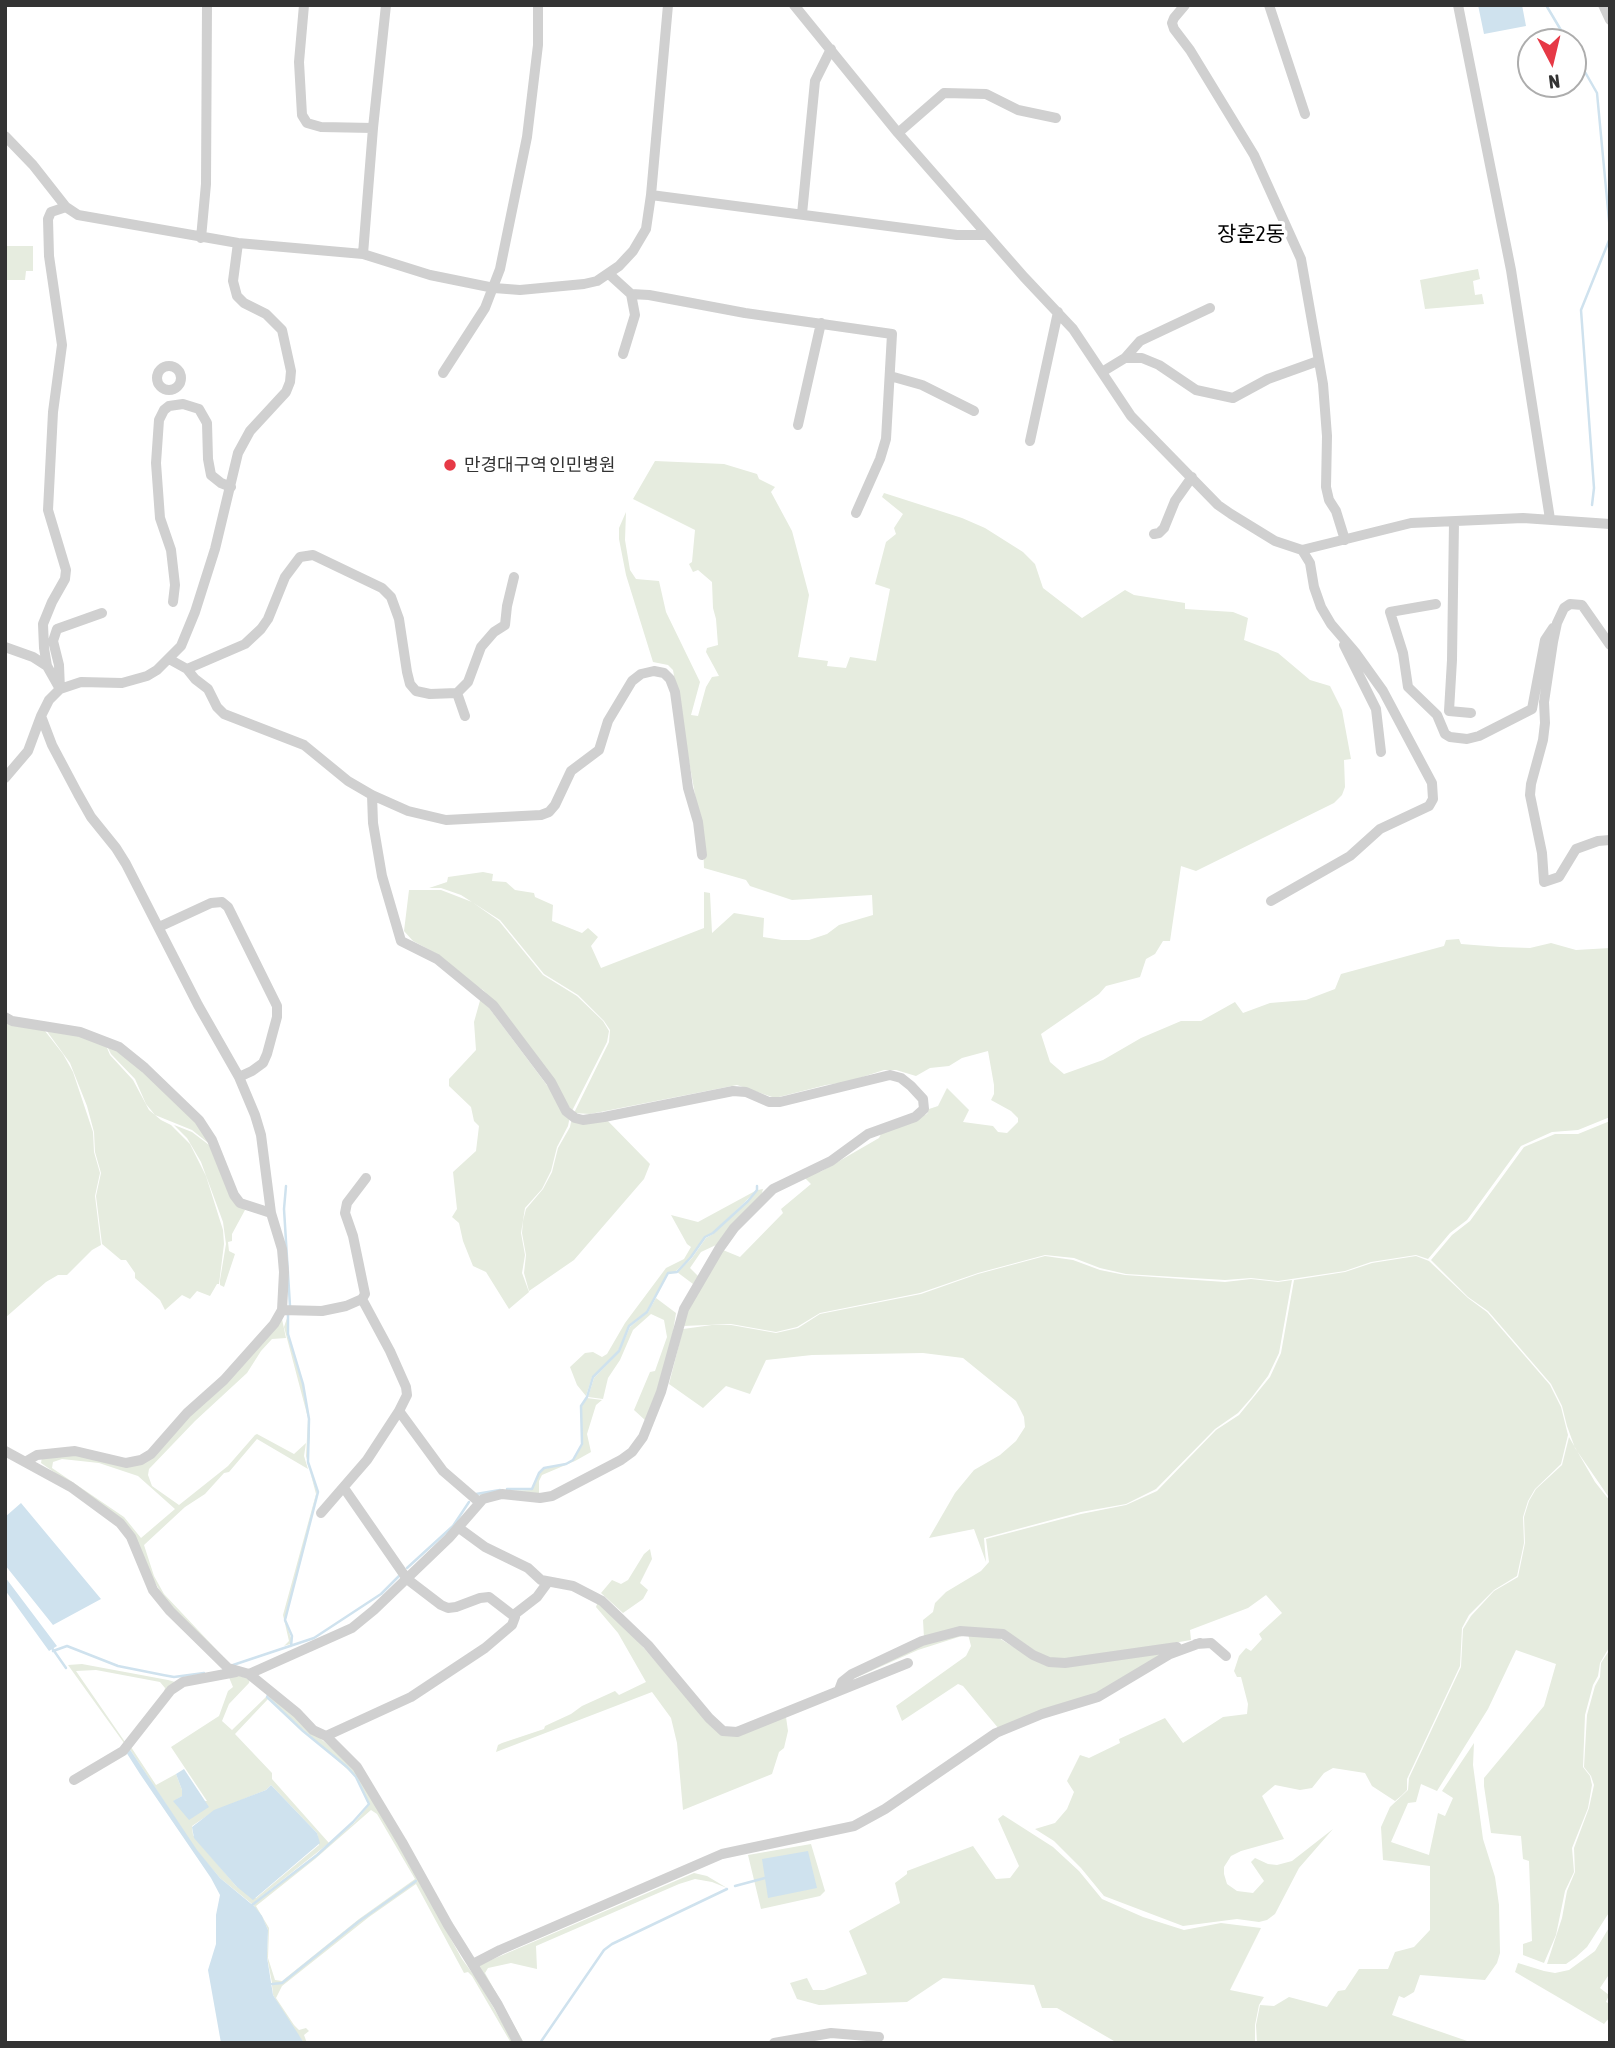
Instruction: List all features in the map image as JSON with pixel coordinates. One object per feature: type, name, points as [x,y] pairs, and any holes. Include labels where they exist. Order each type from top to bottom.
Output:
[{"type":"street","points":[[201,237],[206,184],[207,5]]},
{"type":"street","points":[[304,5],[299,62],[302,115],[307,123],[321,127],[373,128]]},
{"type":"street","points":[[363,254],[386,5]]},
{"type":"street","points":[[443,373],[485,308],[494,288],[527,138],[538,45],[538,5]]},
{"type":"street","points":[[5,136],[33,165],[66,207],[78,215],[238,243],[363,254],[430,275],[494,288],[562,288],[597,281],[609,274],[634,251],[646,229],[668,5]]},
{"type":"street","points":[[794,5],[898,133],[1073,329],[1131,416],[1231,514],[1275,541],[1302,550],[1396,525],[1523,518],[1610,524]]},
{"type":"street","points":[[1185,5],[1174,18],[1174,29],[1190,50],[1254,155],[1301,259],[1323,384],[1327,436],[1326,486],[1345,540]]},
{"type":"street","points":[[1269,5],[1305,114]]},
{"type":"street","points":[[1458,5],[1514,283],[1550,519]]},
{"type":"street","points":[[1603,5],[1610,20]]},
{"type":"street","points":[[802,214],[815,81],[831,49]]},
{"type":"street","points":[[898,133],[944,93],[986,94],[1018,110],[1055,118]]},
{"type":"street","points":[[651,195],[957,235],[987,235]]},
{"type":"street","points":[[60,689],[47,666],[43,624],[65,579],[66,570],[48,510],[53,412],[62,345],[49,256],[48,219],[51,212],[66,207]]},
{"type":"street","points":[[5,778],[28,751],[49,700],[60,689],[81,682],[122,683],[134,680],[157,670],[181,646],[195,612],[232,487],[238,453],[250,431],[286,392],[291,371],[282,330],[267,314],[244,303],[237,296],[233,281],[238,243]]},
{"type":"street","points":[[609,274],[631,294],[635,315],[623,354]]},
{"type":"street","points":[[631,294],[892,334],[886,439],[856,513]]},
{"type":"street","points":[[1102,372],[1125,358],[1140,341],[1210,309]]},
{"type":"street","points":[[1030,441],[1058,312]]},
{"type":"street","points":[[798,425],[821,323]]},
{"type":"street","points":[[1125,358],[1142,358],[1159,365],[1195,390],[1226,398],[1241,395],[1268,379],[1318,361]]},
{"type":"street","points":[[890,376],[922,384],[974,411]]},
{"type":"street","points":[[173,389],[176,404]]},
{"type":"street","points":[[173,602],[175,585],[171,550],[159,518],[156,463],[159,421],[164,410],[176,404],[192,405],[199,409],[207,423],[211,475],[221,484],[232,487]]},
{"type":"street","points":[[1154,534],[1164,527],[1175,501],[1192,477]]},
{"type":"street","points":[[1454,522],[1453,648],[1449,711],[1471,713]]},
{"type":"street","points":[[1302,550],[1310,563],[1321,607],[1338,633],[1376,709],[1381,752]]},
{"type":"street","points":[[187,669],[238,648],[255,635],[268,619],[285,577],[292,567],[300,557],[313,555],[382,588],[391,597],[399,619],[407,673],[410,684],[416,691],[430,694],[457,693],[468,682],[481,647],[494,632],[505,625],[514,577]]},
{"type":"street","points":[[1436,604],[1390,612],[1403,653],[1408,687],[1437,715],[1445,734],[1450,737],[1467,739],[1479,736],[1532,709],[1545,640],[1564,608],[1570,604],[1583,605],[1610,645]]},
{"type":"street","points":[[60,689],[59,665],[53,641],[57,629],[102,613]]},
{"type":"street","points":[[1557,623],[1544,702],[1544,740],[1530,795],[1542,853],[1544,882],[1559,877],[1576,849],[1598,841],[1610,840]]},
{"type":"street","points":[[1271,901],[1350,856],[1380,829],[1429,806],[1433,799],[1432,783],[1383,691],[1338,633]]},
{"type":"street","points":[[5,647],[33,657],[47,666]]},
{"type":"street","points":[[169,659],[187,669],[208,689],[225,714],[303,746],[348,781],[372,795],[408,811],[446,820],[541,815],[555,805],[571,771],[599,750],[608,721],[632,681],[641,674],[654,671],[664,673],[670,678],[675,692],[688,788],[698,822],[702,855]]},
{"type":"street","points":[[457,693],[465,716]]},
{"type":"street","points":[[25,1462],[37,1455],[75,1451],[126,1463],[141,1460],[151,1454],[187,1413],[224,1380],[274,1324],[282,1310],[284,1272],[282,1249],[271,1213],[261,1135],[239,1077],[116,848],[98,828],[82,801],[52,745],[41,716]]},
{"type":"street","points":[[74,1780],[122,1751],[171,1690],[183,1682],[244,1673],[352,1628],[459,1528],[478,1502],[502,1494],[540,1498],[552,1496],[613,1465],[632,1452],[643,1437],[661,1392],[684,1309],[719,1248],[734,1228],[773,1189],[831,1161],[868,1134],[923,1111],[923,1099],[901,1078],[890,1075],[780,1102],[769,1102],[733,1091],[583,1120],[575,1118],[566,1111],[551,1082],[493,1005],[437,959],[401,941],[382,876],[373,823],[372,795]]},
{"type":"street","points":[[159,927],[211,903],[222,902],[228,907],[277,1006],[275,1028],[263,1063],[239,1077]]},
{"type":"street","points":[[5,1017],[12,1021],[80,1032],[119,1048],[145,1068],[199,1120],[212,1140],[234,1195],[240,1203],[271,1213]]},
{"type":"street","points":[[282,1310],[322,1311],[346,1306],[362,1299],[365,1294],[353,1236],[345,1213],[347,1203],[366,1178]]},
{"type":"street","points":[[321,1513],[344,1488],[399,1411],[407,1395],[390,1351],[362,1299]]},
{"type":"street","points":[[399,1411],[443,1471],[478,1502]]},
{"type":"street","points":[[5,1451],[71,1488],[120,1523],[131,1537],[153,1590],[164,1605],[228,1668],[244,1673],[297,1713],[313,1730],[326,1736],[363,1776],[518,2043]]},
{"type":"street","points":[[344,1488],[407,1579],[448,1608],[489,1597],[514,1614]]},
{"type":"street","points":[[459,1528],[485,1547],[548,1582],[573,1586],[593,1594],[610,1607],[648,1645],[723,1731],[737,1732],[908,1663]]},
{"type":"street","points":[[326,1736],[411,1698],[485,1648],[512,1625],[514,1614],[537,1597],[548,1582]]},
{"type":"street","points":[[839,1690],[842,1682],[852,1674],[922,1641],[960,1631],[1003,1634],[1033,1655],[1049,1662],[1065,1664],[1200,1643],[1211,1643],[1226,1656]]},
{"type":"street","points":[[473,1964],[722,1854],[853,1826],[885,1809],[996,1733],[1042,1714],[1098,1697],[1163,1658],[1200,1643]]},
{"type":"street","points":[[774,2043],[831,2033],[879,2037]]},
{"type":"shaded area","points":[[5,246],[33,246],[33,271],[26,271],[25,280],[5,280]]},
{"type":"shaded area","points":[[1478,269],[1480,279],[1473,281],[1475,295],[1482,294],[1484,304],[1425,309],[1420,280]]},
{"type":"shaded area","points":[[655,461],[724,464],[757,474],[759,479],[775,487],[771,492],[792,531],[809,595],[798,657],[828,661],[827,666],[846,668],[850,657],[876,661],[890,589],[875,584],[886,542],[896,534],[894,528],[903,514],[882,497],[884,493],[985,528],[1023,552],[1035,564],[1043,588],[1082,618],[1125,590],[1134,595],[1185,603],[1185,609],[1233,612],[1248,618],[1244,640],[1278,653],[1310,680],[1330,686],[1342,710],[1351,759],[1344,760],[1345,787],[1342,795],[1334,803],[1196,871],[1181,866],[1170,941],[1163,941],[1155,954],[1146,959],[1140,977],[1106,986],[1099,994],[1041,1034],[1050,1062],[1064,1074],[1103,1060],[1141,1038],[1181,1021],[1201,1021],[1235,1002],[1243,1013],[1270,1003],[1306,1000],[1335,989],[1341,974],[1444,946],[1446,940],[1459,939],[1461,944],[1530,948],[1551,943],[1576,950],[1610,948],[1610,1117],[1578,1130],[1552,1132],[1521,1146],[1467,1220],[1450,1233],[1428,1259],[1416,1255],[1371,1262],[1345,1271],[1278,1281],[1126,1274],[1074,1258],[1045,1255],[978,1273],[920,1293],[820,1313],[797,1327],[776,1332],[731,1324],[683,1326],[687,1312],[723,1250],[740,1257],[783,1213],[781,1209],[811,1184],[804,1177],[822,1171],[879,1138],[883,1130],[927,1114],[929,1109],[938,1106],[947,1088],[969,1110],[963,1122],[993,1126],[998,1132],[1007,1133],[1018,1122],[1018,1118],[991,1100],[994,1085],[988,1051],[962,1058],[949,1066],[930,1068],[916,1076],[896,1070],[884,1070],[847,1082],[775,1098],[737,1085],[590,1114],[574,1113],[609,1042],[610,1030],[578,995],[544,974],[500,920],[461,895],[441,888],[429,888],[447,882],[448,877],[483,872],[493,874],[492,881],[506,882],[515,890],[534,893],[535,897],[553,905],[552,921],[582,933],[588,928],[598,937],[591,946],[601,968],[704,928],[704,892],[710,893],[712,933],[734,913],[764,918],[763,937],[809,940],[827,934],[839,925],[873,915],[872,895],[792,900],[750,886],[746,880],[704,868],[703,840],[673,670],[668,665],[653,662],[626,575],[619,539],[619,528],[626,512],[625,540],[630,570],[636,579],[659,581],[666,612],[700,682],[691,715],[698,716],[706,687],[712,677],[719,676],[706,652],[707,648],[718,645],[712,582],[698,570],[693,572],[689,564],[692,562],[695,530],[633,499]]},
{"type":"shaded area","points":[[409,890],[441,890],[472,902],[499,921],[543,975],[577,996],[603,1021],[609,1031],[607,1042],[572,1111],[501,1010],[483,990],[461,976],[439,955],[413,941],[404,931]]},
{"type":"shaded area","points":[[481,997],[570,1116],[557,1147],[551,1171],[542,1189],[525,1208],[521,1233],[525,1255],[522,1273],[529,1292],[509,1309],[486,1272],[473,1266],[459,1223],[452,1217],[457,1209],[453,1172],[476,1151],[479,1126],[474,1121],[471,1107],[449,1086],[449,1079],[476,1050],[474,1022]]},
{"type":"shaded area","points":[[5,1019],[45,1031],[73,1072],[93,1132],[94,1152],[100,1173],[95,1196],[101,1245],[92,1250],[67,1275],[58,1275],[46,1282],[5,1318]]},
{"type":"shaded area","points":[[46,1030],[81,1034],[105,1043],[110,1055],[133,1080],[149,1110],[171,1125],[190,1144],[206,1176],[223,1230],[219,1284],[210,1296],[197,1291],[190,1299],[182,1295],[165,1310],[160,1300],[135,1278],[135,1273],[126,1260],[121,1260],[102,1244],[96,1196],[101,1173],[95,1152],[94,1132],[70,1063]]},
{"type":"shaded area","points":[[106,1044],[118,1050],[198,1121],[212,1146],[192,1130],[155,1115],[146,1104],[135,1079],[111,1054]]},
{"type":"shaded area","points":[[572,1117],[604,1117],[650,1164],[644,1179],[574,1260],[529,1291],[524,1273],[526,1255],[523,1221],[526,1209],[543,1189],[552,1172],[558,1148],[570,1127]]},
{"type":"shaded area","points":[[1610,1121],[1610,1499],[1575,1448],[1562,1406],[1551,1384],[1488,1311],[1468,1297],[1431,1260],[1452,1235],[1470,1221],[1524,1147],[1555,1134],[1578,1134]]},
{"type":"shaded area","points":[[174,1125],[192,1132],[213,1148],[245,1210],[232,1234],[232,1241],[228,1242],[229,1251],[235,1254],[224,1287],[220,1285],[226,1244],[223,1222],[201,1162],[187,1138]]},
{"type":"shaded area","points":[[763,1189],[760,1200],[716,1245],[701,1252],[690,1268],[698,1276],[693,1284],[677,1272],[692,1258],[706,1238],[758,1190]]},
{"type":"shaded area","points":[[757,1190],[713,1233],[705,1237],[691,1257],[676,1271],[668,1273],[647,1311],[629,1326],[618,1351],[592,1377],[586,1396],[577,1385],[570,1367],[585,1353],[593,1352],[602,1357],[607,1354],[625,1323],[666,1268],[684,1259],[691,1247],[671,1215],[698,1222]]},
{"type":"shaded area","points":[[1045,1256],[1073,1260],[1100,1270],[1125,1275],[1225,1282],[1251,1279],[1278,1282],[1292,1280],[1279,1353],[1268,1376],[1238,1413],[1215,1429],[1156,1489],[1126,1504],[1081,1512],[984,1538],[986,1562],[974,1529],[929,1538],[955,1493],[974,1470],[1000,1455],[1016,1441],[1025,1427],[1024,1417],[1016,1401],[963,1358],[923,1353],[812,1355],[766,1360],[750,1394],[726,1386],[703,1408],[669,1384],[683,1329],[731,1325],[776,1333],[798,1328],[820,1314],[921,1294],[978,1274]]},
{"type":"shaded area","points":[[1416,1256],[1429,1261],[1487,1312],[1550,1385],[1561,1407],[1568,1435],[1561,1464],[1535,1489],[1528,1501],[1523,1517],[1524,1543],[1517,1576],[1494,1590],[1469,1615],[1462,1628],[1460,1666],[1407,1779],[1407,1790],[1401,1796],[1395,1801],[1372,1786],[1365,1773],[1333,1768],[1324,1773],[1312,1788],[1300,1790],[1275,1785],[1262,1796],[1284,1839],[1231,1856],[1224,1867],[1224,1874],[1227,1884],[1237,1891],[1253,1893],[1264,1881],[1251,1862],[1255,1858],[1277,1865],[1292,1861],[1333,1829],[1299,1868],[1275,1914],[1259,1922],[1237,1919],[1183,1926],[1104,1896],[1054,1841],[1035,1829],[1055,1823],[1067,1809],[1074,1792],[1067,1781],[1080,1755],[1089,1758],[1120,1743],[1119,1739],[1165,1718],[1183,1743],[1223,1717],[1247,1714],[1248,1704],[1241,1677],[1237,1677],[1234,1671],[1239,1656],[1246,1648],[1251,1651],[1262,1639],[1259,1634],[1282,1613],[1266,1595],[1248,1608],[1190,1630],[1191,1640],[1079,1659],[1047,1659],[1003,1629],[924,1638],[923,1620],[933,1612],[935,1603],[946,1592],[981,1571],[989,1562],[986,1539],[1126,1505],[1157,1491],[1216,1430],[1239,1415],[1270,1377],[1281,1353],[1294,1280]]},
{"type":"shaded area","points":[[656,1298],[676,1313],[668,1363],[646,1421],[634,1410],[650,1372],[655,1371],[667,1337],[664,1320],[651,1314],[633,1330],[620,1360],[608,1378],[603,1399],[588,1397],[594,1378],[619,1352],[630,1327],[648,1312]]},
{"type":"shaded area","points":[[288,1315],[287,1334],[303,1385],[309,1419],[307,1460],[308,1418],[284,1327]]},
{"type":"shaded area","points":[[282,1319],[286,1338],[272,1339],[247,1373],[195,1421],[149,1469],[148,1475],[152,1486],[179,1505],[228,1466],[257,1434],[294,1454],[306,1443],[304,1456],[308,1469],[257,1439],[229,1472],[224,1473],[205,1494],[185,1507],[144,1545],[154,1576],[164,1594],[230,1664],[169,1606],[114,1514],[41,1463],[42,1457],[62,1454],[138,1464]],"holes":[[[62,1459],[99,1463],[138,1476],[175,1509],[141,1538],[124,1517],[52,1468],[53,1462]]]},
{"type":"shaded area","points":[[587,1398],[602,1400],[596,1405],[587,1434],[591,1452],[542,1475],[539,1493],[476,1495],[497,1491],[532,1490],[539,1473],[544,1469],[573,1460],[583,1444],[581,1416],[582,1406]]},
{"type":"shaded area","points":[[1569,1437],[1595,1482],[1610,1501],[1610,1646],[1600,1663],[1585,1715],[1583,1767],[1590,1776],[1592,1785],[1588,1808],[1572,1848],[1574,1872],[1565,1891],[1556,1935],[1544,1963],[1523,1955],[1523,1944],[1532,1941],[1529,1861],[1523,1859],[1521,1836],[1491,1833],[1484,1786],[1484,1778],[1544,1706],[1556,1664],[1516,1650],[1488,1709],[1437,1791],[1421,1784],[1416,1802],[1408,1803],[1391,1842],[1429,1855],[1438,1813],[1445,1816],[1453,1798],[1442,1791],[1474,1743],[1473,1765],[1483,1839],[1495,1877],[1499,1905],[1500,1953],[1497,1963],[1485,1980],[1420,1975],[1414,1992],[1404,1998],[1399,1996],[1392,2015],[1473,2043],[1257,2043],[1256,2025],[1260,2005],[1274,2006],[1289,1997],[1327,2007],[1338,1991],[1345,1990],[1359,1969],[1388,1969],[1395,1952],[1414,1947],[1430,1930],[1430,1866],[1383,1860],[1381,1827],[1390,1807],[1408,1790],[1409,1778],[1461,1667],[1463,1629],[1494,1591],[1518,1577],[1525,1543],[1524,1517],[1529,1501],[1536,1489],[1562,1465]]},
{"type":"shaded area","points":[[310,1470],[317,1492],[285,1620],[292,1641],[284,1646],[289,1641],[283,1615],[316,1494]]},
{"type":"shaded area","points":[[650,1549],[652,1559],[640,1583],[648,1590],[643,1599],[623,1613],[601,1593],[612,1580],[621,1584],[628,1580]]},
{"type":"shaded area","points":[[598,1601],[623,1624],[716,1731],[786,1717],[788,1731],[784,1748],[779,1752],[772,1774],[683,1810],[677,1743],[671,1718],[652,1692],[496,1752],[498,1745],[502,1743],[544,1729],[582,1706],[615,1691],[619,1695],[646,1682],[618,1633],[596,1607]]},
{"type":"shaded area","points":[[974,1632],[994,1635],[1033,1659],[1057,1666],[1182,1648],[1166,1653],[1093,1696],[999,1729],[963,1686],[958,1684],[902,1721],[896,1706],[966,1656],[971,1646],[968,1634],[918,1650],[844,1683],[859,1672],[927,1641]]},
{"type":"shaded area","points":[[1610,1649],[1610,1911],[1587,1947],[1576,1957],[1566,1964],[1547,1964],[1562,1918],[1567,1891],[1575,1872],[1574,1848],[1589,1808],[1594,1785],[1584,1767],[1587,1715],[1600,1677],[1601,1663]]},
{"type":"shaded area","points":[[82,1664],[175,1682],[164,1692],[165,1688],[160,1682],[96,1670],[76,1671],[124,1743],[68,1665]]},
{"type":"shaded area","points":[[228,1675],[250,1679],[229,1704],[222,1721],[232,1730],[266,1697],[268,1699],[235,1734],[272,1773],[272,1779],[329,1843],[252,1904],[220,1878],[196,1850],[129,1748],[131,1747],[156,1785],[176,1774],[182,1796],[174,1801],[207,1801],[171,1747],[219,1716],[228,1691],[233,1687]],"holes":[[[271,1785],[317,1833],[319,1845],[256,1898],[236,1886],[193,1835],[192,1826],[214,1811],[266,1790]]]},
{"type":"shaded area","points":[[269,1695],[347,1761],[368,1790],[462,1959],[514,2043],[511,2043],[472,1976],[468,1972],[464,1973],[416,1884],[369,1917],[282,1986],[276,1998],[299,2030],[306,2028],[309,2031],[304,2035],[307,2043],[304,2043],[290,2024],[273,1995],[272,1985],[278,1983],[272,1983],[267,1957],[268,1930],[253,1905],[317,1855],[354,1823],[370,1804],[356,1777],[268,1697]],"holes":[[[371,1810],[377,1814],[415,1879],[359,1919],[282,1981],[275,1980],[268,1958],[269,1928],[256,1906]]]},
{"type":"shaded area","points":[[1003,1815],[1053,1847],[1079,1871],[1102,1899],[1143,1917],[1184,1930],[1221,1923],[1261,1928],[1230,1990],[1264,1997],[1259,2005],[1255,2025],[1255,2043],[1113,2043],[1114,2041],[1057,2008],[1042,2008],[1034,1985],[943,1978],[907,2002],[819,2005],[797,1999],[790,1983],[807,1978],[813,1990],[824,1990],[867,1974],[849,1931],[900,1903],[895,1883],[907,1874],[907,1871],[973,1846],[996,1879],[1010,1878],[1019,1866],[998,1819]]},
{"type":"shaded area","points":[[811,1844],[825,1891],[820,1896],[761,1909],[748,1855]]},
{"type":"shaded area","points":[[694,1873],[707,1876],[727,1888],[695,1879],[679,1884],[536,1946],[537,1969],[511,1963],[488,1968],[485,1973],[524,2043],[520,2043],[477,1966]]},
{"type":"shaded area","points":[[1610,1926],[1610,1973],[1600,1988],[1609,1995],[1606,2002],[1610,2004],[1610,2017],[1604,2024],[1515,1972],[1518,1963],[1555,1973],[1569,1970],[1595,1951]]},
{"type":"water","points":[[1478,5],[1522,5],[1526,26],[1484,34]]},
{"type":"water","points":[[21,1503],[101,1599],[53,1625],[5,1565],[5,1517]]},
{"type":"water","points":[[5,1577],[57,1646],[49,1651],[5,1590]]},
{"type":"water","points":[[129,1748],[197,1850],[220,1878],[262,1916],[268,1930],[267,1957],[273,1995],[304,2043],[221,2043],[208,1970],[216,1944],[216,1915],[220,1895],[126,1752]]},
{"type":"water","points":[[184,1769],[209,1807],[189,1820],[173,1801],[182,1796],[176,1774]]},
{"type":"water","points":[[271,1785],[317,1833],[320,1843],[253,1900],[236,1886],[194,1838],[192,1827],[214,1810],[266,1790]]},
{"type":"water","points":[[808,1851],[817,1888],[768,1898],[762,1859]]},
{"type":"waterway","points":[[1546,5],[1560,28]]},
{"type":"waterway","points":[[1587,76],[1597,93],[1610,231]]},
{"type":"waterway","points":[[1592,505],[1594,488],[1581,310],[1610,238]]},
{"type":"waterway","points":[[286,1186],[284,1209],[290,1306]]},
{"type":"waterway","points":[[507,1489],[532,1489],[544,1468],[573,1460],[582,1444],[581,1406],[587,1397],[593,1377],[619,1351],[629,1326],[647,1312],[668,1273],[677,1272],[705,1237],[748,1201],[757,1186]]},
{"type":"waterway","points":[[288,1314],[288,1334],[303,1384],[309,1419],[308,1462],[318,1492],[285,1620],[292,1636],[291,1646]]},
{"type":"waterway","points":[[476,1494],[500,1490]]},
{"type":"waterway","points":[[407,1568],[453,1526],[469,1502]]},
{"type":"waterway","points":[[233,1665],[314,1638],[381,1594],[400,1575]]},
{"type":"waterway","points":[[53,1651],[67,1646],[118,1666],[174,1677],[204,1673]]},
{"type":"waterway","points":[[52,1648],[66,1668]]},
{"type":"waterway","points":[[252,1905],[317,1855],[369,1804],[356,1777],[347,1767],[303,1731],[267,1697],[268,1695]]},
{"type":"waterway","points":[[735,1886],[765,1878]]},
{"type":"waterway","points":[[272,1984],[282,1983],[358,1922],[416,1881]]},
{"type":"waterway","points":[[540,2043],[604,1950],[727,1889]]},
{"type":"place","name":"만경대구역 인민병원","points":[[450,465]]},
{"type":"district","name":"장훈2동","points":[[1251,234]]}]
